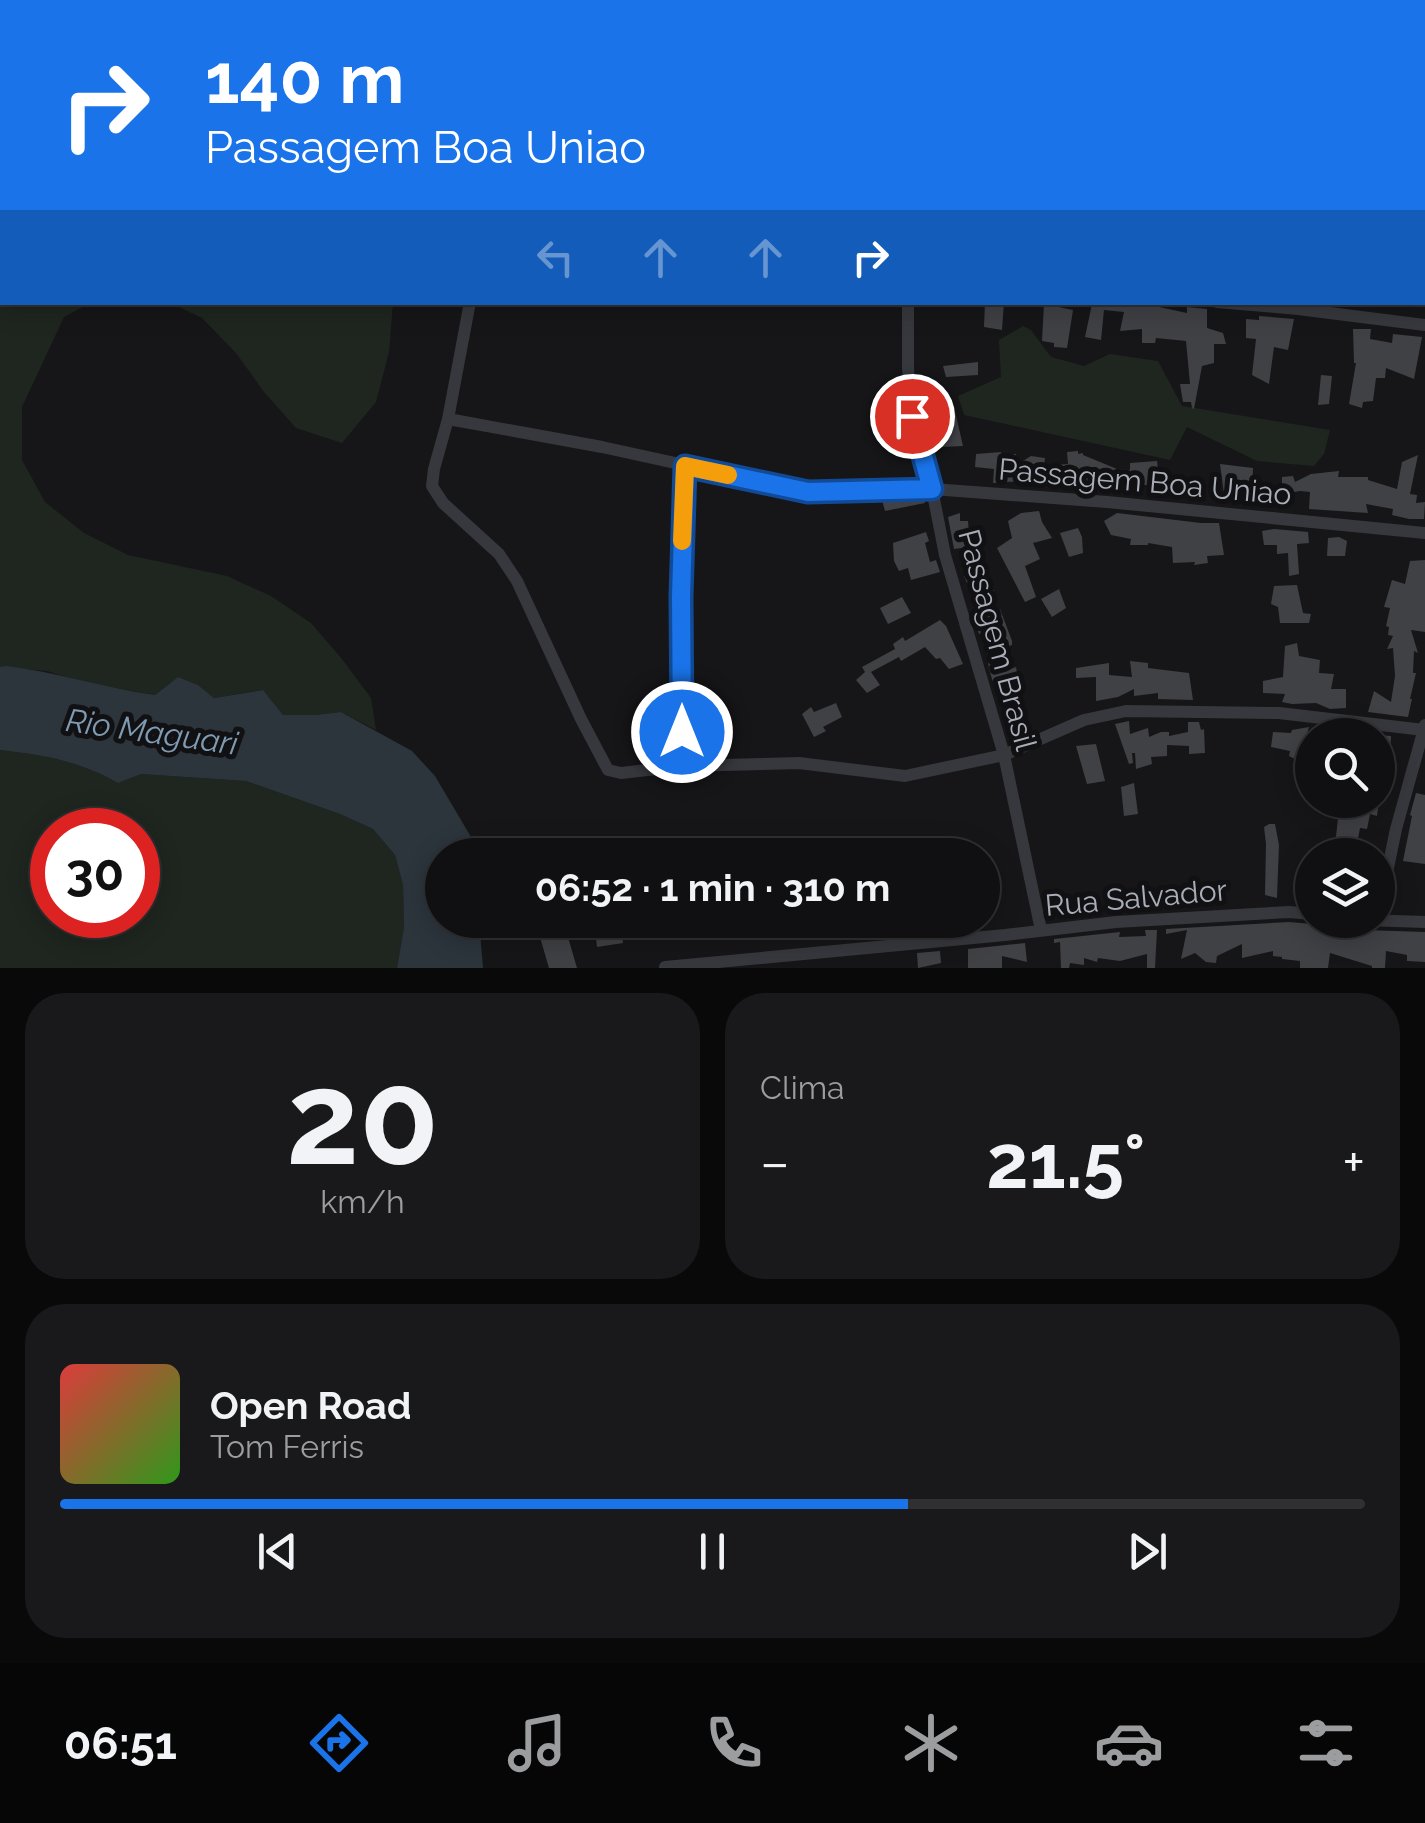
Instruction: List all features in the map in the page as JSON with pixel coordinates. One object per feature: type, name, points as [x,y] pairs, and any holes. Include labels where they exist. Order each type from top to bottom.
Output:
[{"type":"street","points":[[469,305],[432,486],[437,496],[499,554],[517,582],[608,770],[822,764],[905,776],[1004,755],[1084,720],[1126,712],[1279,712],[1424,727],[1394,838]]},
{"type":"street","name":"Passagem Brasil","points":[[908,305],[912,416],[945,555],[1004,755],[1041,930]]},
{"type":"street","points":[[1252,305],[1425,324]]},
{"type":"street","name":"Passagem Boa Uniao","points":[[448,419],[602,447],[808,492],[932,489],[1425,533]]},
{"type":"street","points":[[682,766],[685,466]]},
{"type":"street","name":"Rua Salvador","points":[[665,967],[1116,922],[1295,913]]},
{"type":"street","points":[[1395,920],[1425,922]]},
{"type":"shaded area","points":[[0,305],[86,305],[64,317],[22,407],[22,460],[45,502],[84,533],[128,555],[227,576],[271,596],[311,623],[371,698],[376,730],[341,712],[283,715],[262,690],[214,698],[198,685],[178,677],[155,695],[47,671],[0,667]]},
{"type":"shaded area","points":[[175,305],[393,305],[389,352],[376,402],[342,443],[296,428],[236,353],[202,318]]},
{"type":"shaded area","points":[[1023,326],[1031,330],[1051,357],[1084,366],[1110,354],[1158,361],[1182,406],[1330,430],[1324,454],[1314,466],[1257,461],[1187,427],[1170,460],[964,415],[958,396],[1001,377],[999,340]]},
{"type":"shaded area","points":[[0,750],[61,760],[118,783],[141,774],[246,781],[373,829],[395,855],[403,885],[404,927],[397,968],[0,968]]},
{"type":"water","name":"Rio Maguari","points":[[0,667],[155,695],[178,677],[198,685],[214,698],[263,690],[283,715],[341,712],[412,751],[435,776],[471,838],[425,838],[425,938],[480,938],[483,968],[397,968],[404,927],[403,885],[395,855],[373,829],[340,814],[246,781],[141,774],[118,783],[61,760],[0,750]]},
{"type":"building","points":[[985,305],[1004,305],[1002,330],[984,327]]},
{"type":"building","points":[[1044,305],[1073,310],[1067,348],[1042,341]]},
{"type":"building","points":[[1092,305],[1159,305],[1187,313],[1187,307],[1207,309],[1207,328],[1223,333],[1226,344],[1214,344],[1214,363],[1202,366],[1194,409],[1191,402],[1183,402],[1180,384],[1190,384],[1186,341],[1156,338],[1155,343],[1142,343],[1142,329],[1120,331],[1124,312],[1104,310],[1101,340],[1085,337]]},
{"type":"building","points":[[1259,316],[1294,319],[1288,350],[1274,347],[1269,384],[1252,375],[1256,339],[1246,338],[1246,319],[1259,320]]},
{"type":"building","points":[[1353,329],[1371,329],[1370,339],[1392,343],[1393,334],[1422,337],[1414,379],[1386,368],[1385,378],[1376,378],[1373,401],[1363,402],[1362,408],[1349,404],[1356,363]]},
{"type":"building","points":[[978,362],[978,375],[946,377],[943,366]]},
{"type":"building","points":[[1321,375],[1332,376],[1329,404],[1318,405]]},
{"type":"building","points":[[944,387],[949,412],[955,411],[963,446],[941,447],[944,431],[927,433],[920,391]]},
{"type":"building","points":[[1078,451],[1117,469],[1130,470],[1130,463],[1157,461],[1159,475],[1178,475],[1176,488],[1144,485],[1144,493],[1102,492],[1078,490],[1080,481],[1057,483],[1057,488],[1020,486],[1021,481],[993,483],[994,469],[975,467],[976,454],[1016,454],[1016,465],[1031,456],[1045,458],[1044,466],[1068,464],[1067,452]]},
{"type":"building","points":[[1418,455],[1410,494],[1417,495],[1416,503],[1425,502],[1424,519],[1392,515],[1393,509],[1366,504],[1368,513],[1309,509],[1310,492],[1275,492],[1282,489],[1282,477],[1293,476],[1295,482],[1311,474],[1339,471],[1338,477],[1368,477],[1397,489],[1402,462]]},
{"type":"building","points":[[1220,464],[1253,468],[1252,490],[1224,494]]},
{"type":"building","points":[[924,499],[925,503],[885,511],[882,500]]},
{"type":"building","points":[[1039,511],[1052,538],[1033,543],[1040,559],[1025,566],[1036,597],[1025,602],[997,548],[1012,538],[1008,521],[1021,513]]},
{"type":"building","points":[[960,513],[960,521],[968,521],[970,547],[954,549],[948,517]]},
{"type":"building","points":[[1117,513],[1219,523],[1224,555],[1207,556],[1208,563],[1173,563],[1172,547],[1130,545],[1131,539],[1111,535],[1104,521]]},
{"type":"building","points":[[1078,528],[1083,553],[1069,557],[1060,533]]},
{"type":"building","points":[[1262,531],[1308,532],[1309,543],[1297,544],[1299,574],[1289,576],[1288,553],[1277,554],[1277,545],[1264,545]]},
{"type":"building","points":[[926,532],[930,562],[936,560],[940,572],[911,580],[908,568],[899,571],[894,561],[893,543]]},
{"type":"building","points":[[1328,538],[1347,541],[1345,556],[1327,556]]},
{"type":"building","points":[[1425,560],[1425,632],[1411,630],[1418,653],[1414,651],[1416,673],[1408,717],[1368,712],[1374,691],[1391,702],[1395,676],[1393,648],[1387,649],[1393,636],[1388,635],[1386,626],[1390,608],[1384,607],[1392,580],[1405,584],[1410,561]]},
{"type":"building","points":[[978,569],[984,585],[994,590],[995,612],[1000,609],[1012,641],[1012,645],[1002,648],[1011,669],[1016,667],[1019,685],[996,692],[986,644],[989,631],[979,634],[972,594],[964,576]]},
{"type":"building","points":[[1297,585],[1303,613],[1311,614],[1309,623],[1280,623],[1278,607],[1271,604],[1274,586]]},
{"type":"building","points":[[1059,589],[1066,608],[1052,617],[1041,599]]},
{"type":"building","points":[[902,597],[911,613],[888,624],[880,608]]},
{"type":"building","points":[[940,620],[963,664],[949,669],[925,647],[871,672],[880,685],[867,693],[856,680],[865,672],[862,667],[895,649],[893,644],[903,637],[905,641]]},
{"type":"building","points":[[1297,643],[1299,656],[1320,660],[1319,673],[1334,674],[1331,689],[1346,689],[1346,708],[1292,704],[1282,702],[1285,694],[1263,693],[1263,681],[1283,677],[1285,646]]},
{"type":"building","points":[[1130,661],[1148,663],[1148,668],[1189,673],[1193,700],[1158,699],[1158,693],[1134,696],[1134,689],[1096,701],[1096,677],[1076,678],[1076,668],[1109,663],[1109,675],[1132,677]]},
{"type":"building","points":[[836,703],[842,717],[814,737],[802,714],[811,707],[814,712]]},
{"type":"building","points":[[1129,721],[1130,734],[1148,728],[1149,737],[1161,732],[1169,732],[1169,736],[1188,732],[1188,722],[1199,722],[1201,730],[1204,729],[1205,753],[1189,754],[1189,746],[1167,745],[1167,756],[1151,757],[1152,764],[1136,769],[1135,753],[1133,763],[1129,764],[1115,724]]},
{"type":"building","points":[[1295,729],[1295,759],[1289,756],[1290,751],[1271,747],[1273,732]]},
{"type":"building","points":[[1096,744],[1105,781],[1087,784],[1076,746]]},
{"type":"building","points":[[1134,783],[1138,814],[1124,816],[1121,787]]},
{"type":"building","points":[[1416,793],[1425,795],[1425,864],[1403,861]]},
{"type":"building","points":[[1338,818],[1369,818],[1367,829],[1360,828],[1358,838],[1336,838]]},
{"type":"building","points":[[1275,824],[1279,845],[1277,898],[1265,895],[1264,827]]},
{"type":"building","points":[[1295,923],[1295,938],[1395,938],[1395,931],[1425,932],[1425,962],[1407,961],[1407,955],[1386,951],[1385,968],[1372,968],[1330,953],[1328,968],[1300,968],[1300,961],[1273,956],[1273,951],[1242,958],[1242,944],[1217,956],[1216,963],[1206,962],[1195,953],[1181,959],[1187,930],[1166,934],[1166,929]]},
{"type":"building","points":[[1145,930],[1157,930],[1155,968],[1147,968],[1147,954],[1120,961],[1084,958],[1084,965],[1070,963],[1069,968],[1061,968],[1060,942],[1054,943],[1054,939],[1120,932],[1119,937],[1146,936]]},
{"type":"building","points":[[540,938],[568,938],[577,968],[549,968]]},
{"type":"building","points":[[596,938],[622,938],[623,943],[597,947]]},
{"type":"building","points":[[1025,943],[1027,962],[1002,956],[1002,968],[968,968],[968,949]]},
{"type":"building","points":[[940,951],[941,963],[918,968],[917,953]]},
{"type":"slow traffic","points":[[682,541],[685,466],[728,475]]},
{"type":"route","points":[[682,732],[685,466],[808,492],[932,489],[912,416]]}]
